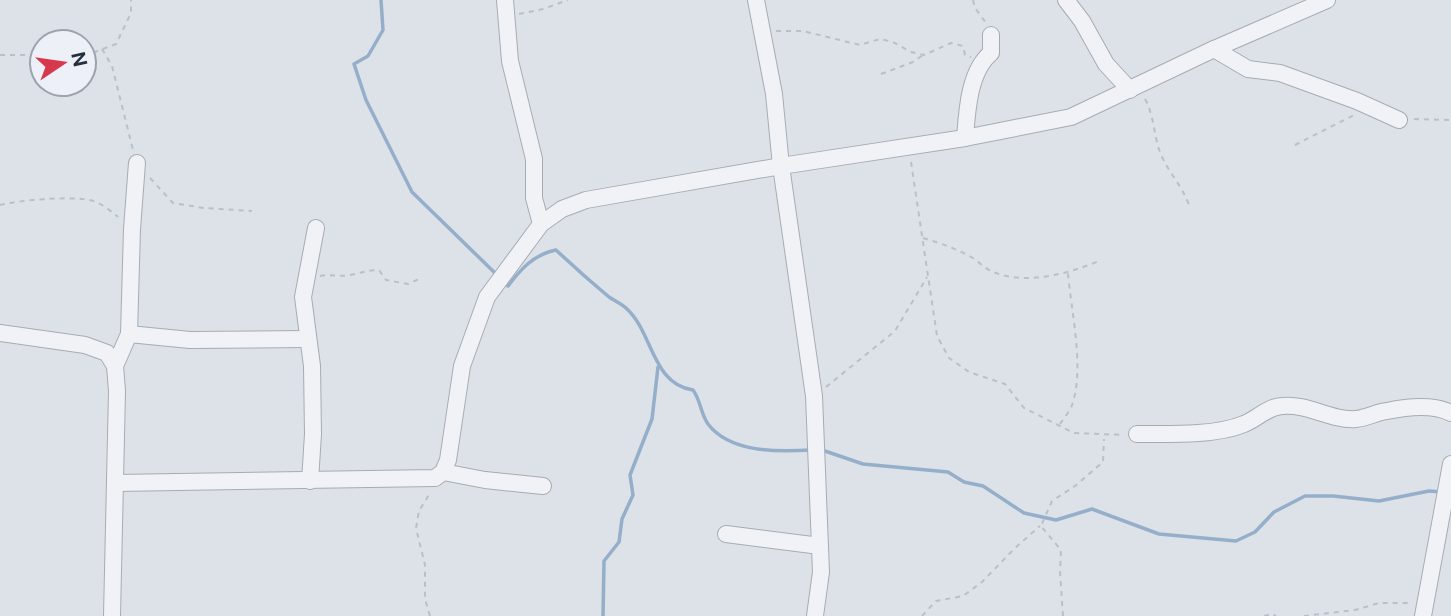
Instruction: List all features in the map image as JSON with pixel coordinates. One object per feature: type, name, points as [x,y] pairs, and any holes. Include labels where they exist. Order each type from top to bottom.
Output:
[{"type":"street","points":[[756,0],[774,94],[781,166],[814,396],[821,572],[815,616]]},
{"type":"street","points":[[1066,0],[1082,21],[1106,64],[1130,90]]},
{"type":"street","points":[[437,475],[448,460],[462,366],[487,297],[541,224],[562,209],[586,200],[965,138],[1071,117],[1214,49],[1328,0]]},
{"type":"street","points":[[505,8],[510,61],[534,159],[534,198],[541,224]]},
{"type":"street","points":[[965,138],[967,113],[982,61],[991,53],[991,35]]},
{"type":"street","points":[[1214,49],[1248,69],[1280,74],[1399,120]]},
{"type":"street","points":[[115,366],[129,334],[136,163]]},
{"type":"street","points":[[310,481],[313,377],[303,297],[316,228]]},
{"type":"street","points":[[0,333],[85,345],[107,353],[115,366],[117,391],[112,616]]},
{"type":"street","points":[[129,334],[190,340],[308,338]]},
{"type":"street","points":[[1137,434],[1214,430],[1244,424],[1262,412],[1283,406],[1339,418],[1357,419],[1387,411],[1422,407],[1451,413]]},
{"type":"street","points":[[1423,612],[1451,464]]},
{"type":"street","points":[[115,483],[310,481],[437,475],[543,485]]},
{"type":"street","points":[[726,534],[820,546]]},
{"type":"path","points":[[98,51],[116,44],[131,13],[131,0]]},
{"type":"path","points":[[505,8],[542,9],[568,0]]},
{"type":"path","points":[[974,0],[975,8],[991,35]]},
{"type":"path","points":[[764,34],[778,30],[803,31],[860,45],[880,39],[924,55]]},
{"type":"path","points":[[881,74],[951,43],[963,46],[965,55],[982,61]]},
{"type":"path","points":[[102,49],[112,66],[136,163],[173,203],[253,211]]},
{"type":"path","points":[[0,55],[28,55]]},
{"type":"path","points":[[1130,90],[1142,93],[1151,110],[1154,138],[1163,159],[1182,186],[1189,205]]},
{"type":"path","points":[[1295,145],[1370,107]]},
{"type":"path","points":[[1399,120],[1451,120]]},
{"type":"path","points":[[909,147],[937,337],[949,358],[969,372],[1005,384],[1024,408],[1074,433],[1137,434]]},
{"type":"path","points":[[0,205],[18,200],[89,200],[110,209],[132,229]]},
{"type":"path","points":[[922,237],[945,244],[973,258],[989,270],[1006,276],[1051,277],[1101,260]]},
{"type":"path","points":[[305,279],[329,274],[347,276],[365,270],[379,270],[386,280],[408,284],[421,278]]},
{"type":"path","points":[[1060,425],[1072,406],[1077,377],[1078,356],[1068,272]]},
{"type":"path","points":[[814,396],[895,331],[928,275]]},
{"type":"path","points":[[922,616],[936,601],[963,596],[982,582],[1041,526],[1052,501],[1103,463],[1104,439]]},
{"type":"path","points":[[430,616],[425,600],[425,565],[416,528],[419,511],[430,496],[437,475]]},
{"type":"path","points":[[1041,526],[1061,550],[1063,616]]},
{"type":"path","points":[[1304,616],[1355,610],[1380,603],[1406,602],[1423,612]]},
{"type":"path","points":[[1264,616],[1276,616]]},
{"type":"waterway","points":[[381,0],[383,30],[368,56],[354,64],[366,100],[412,192],[497,275]]},
{"type":"waterway","points":[[505,283],[508,286],[534,259],[556,250],[636,319],[661,368],[679,386],[693,390],[705,420],[717,434],[729,441],[755,449],[811,450]]},
{"type":"waterway","points":[[603,616],[604,561],[619,542],[622,519],[633,495],[630,475],[652,419],[658,367]]},
{"type":"waterway","points":[[822,450],[863,464],[948,472],[964,482],[983,486],[1024,513],[1056,520],[1092,509],[1159,534],[1236,541],[1255,532],[1274,512],[1305,496],[1379,501],[1429,491],[1442,492]]}]
